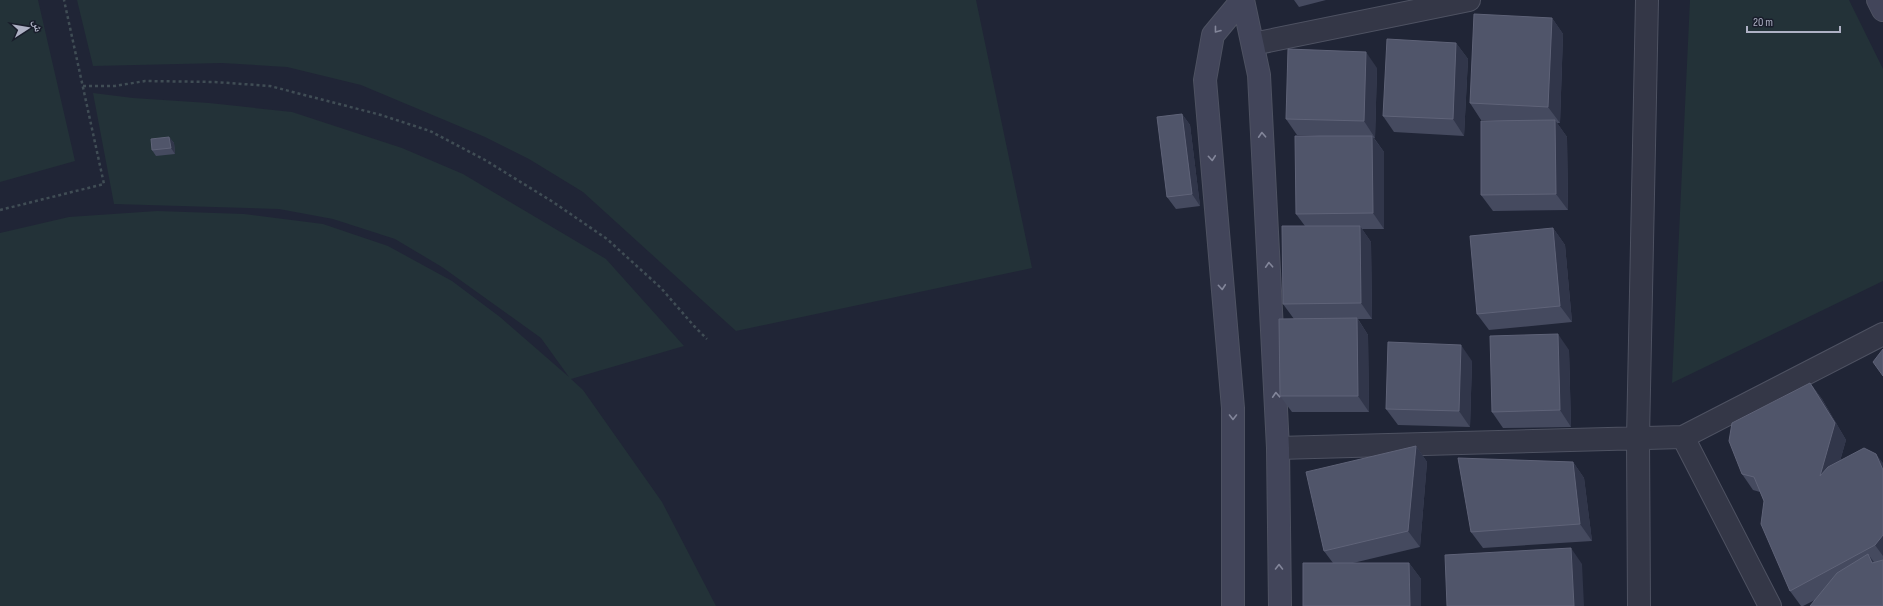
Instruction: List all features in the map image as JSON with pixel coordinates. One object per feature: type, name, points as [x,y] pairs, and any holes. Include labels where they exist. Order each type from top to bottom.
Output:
[{"type":"main road","points":[[1242,0],[1259,75],[1278,448],[1280,606]]},
{"type":"main road","points":[[1233,606],[1233,408],[1205,80],[1213,35],[1242,0]]},
{"type":"main road","points":[[1878,0],[1883,10]]},
{"type":"street","points":[[1252,44],[1469,0]]},
{"type":"street","points":[[1639,606],[1638,438],[1648,0]]},
{"type":"street","points":[[1278,448],[1683,437],[1883,334]]},
{"type":"street","points":[[1683,437],[1770,606]]},
{"type":"path","points":[[0,210],[104,184],[64,0]]},
{"type":"path","points":[[83,86],[115,86],[145,81],[215,82],[270,86],[374,113],[430,131],[485,160],[546,197],[607,239],[661,288],[707,339]]},
{"type":"shaded area","points":[[0,0],[38,0],[75,161],[0,182]]},
{"type":"shaded area","points":[[77,0],[976,0],[1032,268],[736,331],[583,192],[529,159],[485,137],[361,85],[287,67],[222,63],[93,66]]},
{"type":"shaded area","points":[[1690,0],[1849,0],[1883,69],[1883,281],[1672,383]]},
{"type":"shaded area","points":[[93,93],[292,112],[402,148],[463,174],[606,259],[684,346],[571,379],[583,390],[662,502],[716,606],[0,606],[0,233],[69,217],[157,211],[244,214],[323,224],[388,246],[452,281],[500,317],[569,377],[541,338],[442,267],[395,239],[333,219],[279,209],[114,204]]},
{"type":"building","points":[[1474,14],[1552,18],[1548,107],[1470,103]]},
{"type":"building","points":[[1387,39],[1456,43],[1453,119],[1383,116]]},
{"type":"building","points":[[1288,49],[1366,52],[1364,121],[1286,119]]},
{"type":"building","points":[[1182,114],[1192,194],[1167,197],[1157,117]]},
{"type":"building","points":[[1555,120],[1556,194],[1481,195],[1481,121]]},
{"type":"building","points":[[1295,136],[1372,136],[1373,213],[1296,214]]},
{"type":"building","points":[[169,137],[171,148],[152,150],[151,139]]},
{"type":"building","points":[[1282,226],[1360,226],[1361,303],[1283,304]]},
{"type":"building","points":[[1553,228],[1560,306],[1477,314],[1470,236]]},
{"type":"building","points":[[1357,318],[1358,396],[1280,396],[1279,319]]},
{"type":"building","points":[[1558,334],[1560,410],[1492,412],[1490,336]]},
{"type":"building","points":[[1388,342],[1461,345],[1459,411],[1386,409]]},
{"type":"building","points":[[1883,349],[1883,376],[1873,362]]},
{"type":"building","points":[[1810,383],[1835,423],[1820,476],[1828,467],[1864,448],[1876,454],[1883,470],[1883,535],[1875,545],[1790,591],[1761,524],[1764,501],[1754,477],[1742,474],[1729,441],[1732,423]]},
{"type":"building","points":[[1416,446],[1408,531],[1324,551],[1306,472]]},
{"type":"building","points":[[1458,458],[1573,462],[1580,524],[1471,532]]},
{"type":"building","points":[[1571,548],[1574,606],[1447,606],[1445,555]]},
{"type":"building","points":[[1868,554],[1872,563],[1883,560],[1883,606],[1810,606],[1837,573]]},
{"type":"building","points":[[1303,563],[1409,563],[1410,606],[1303,606]]}]
